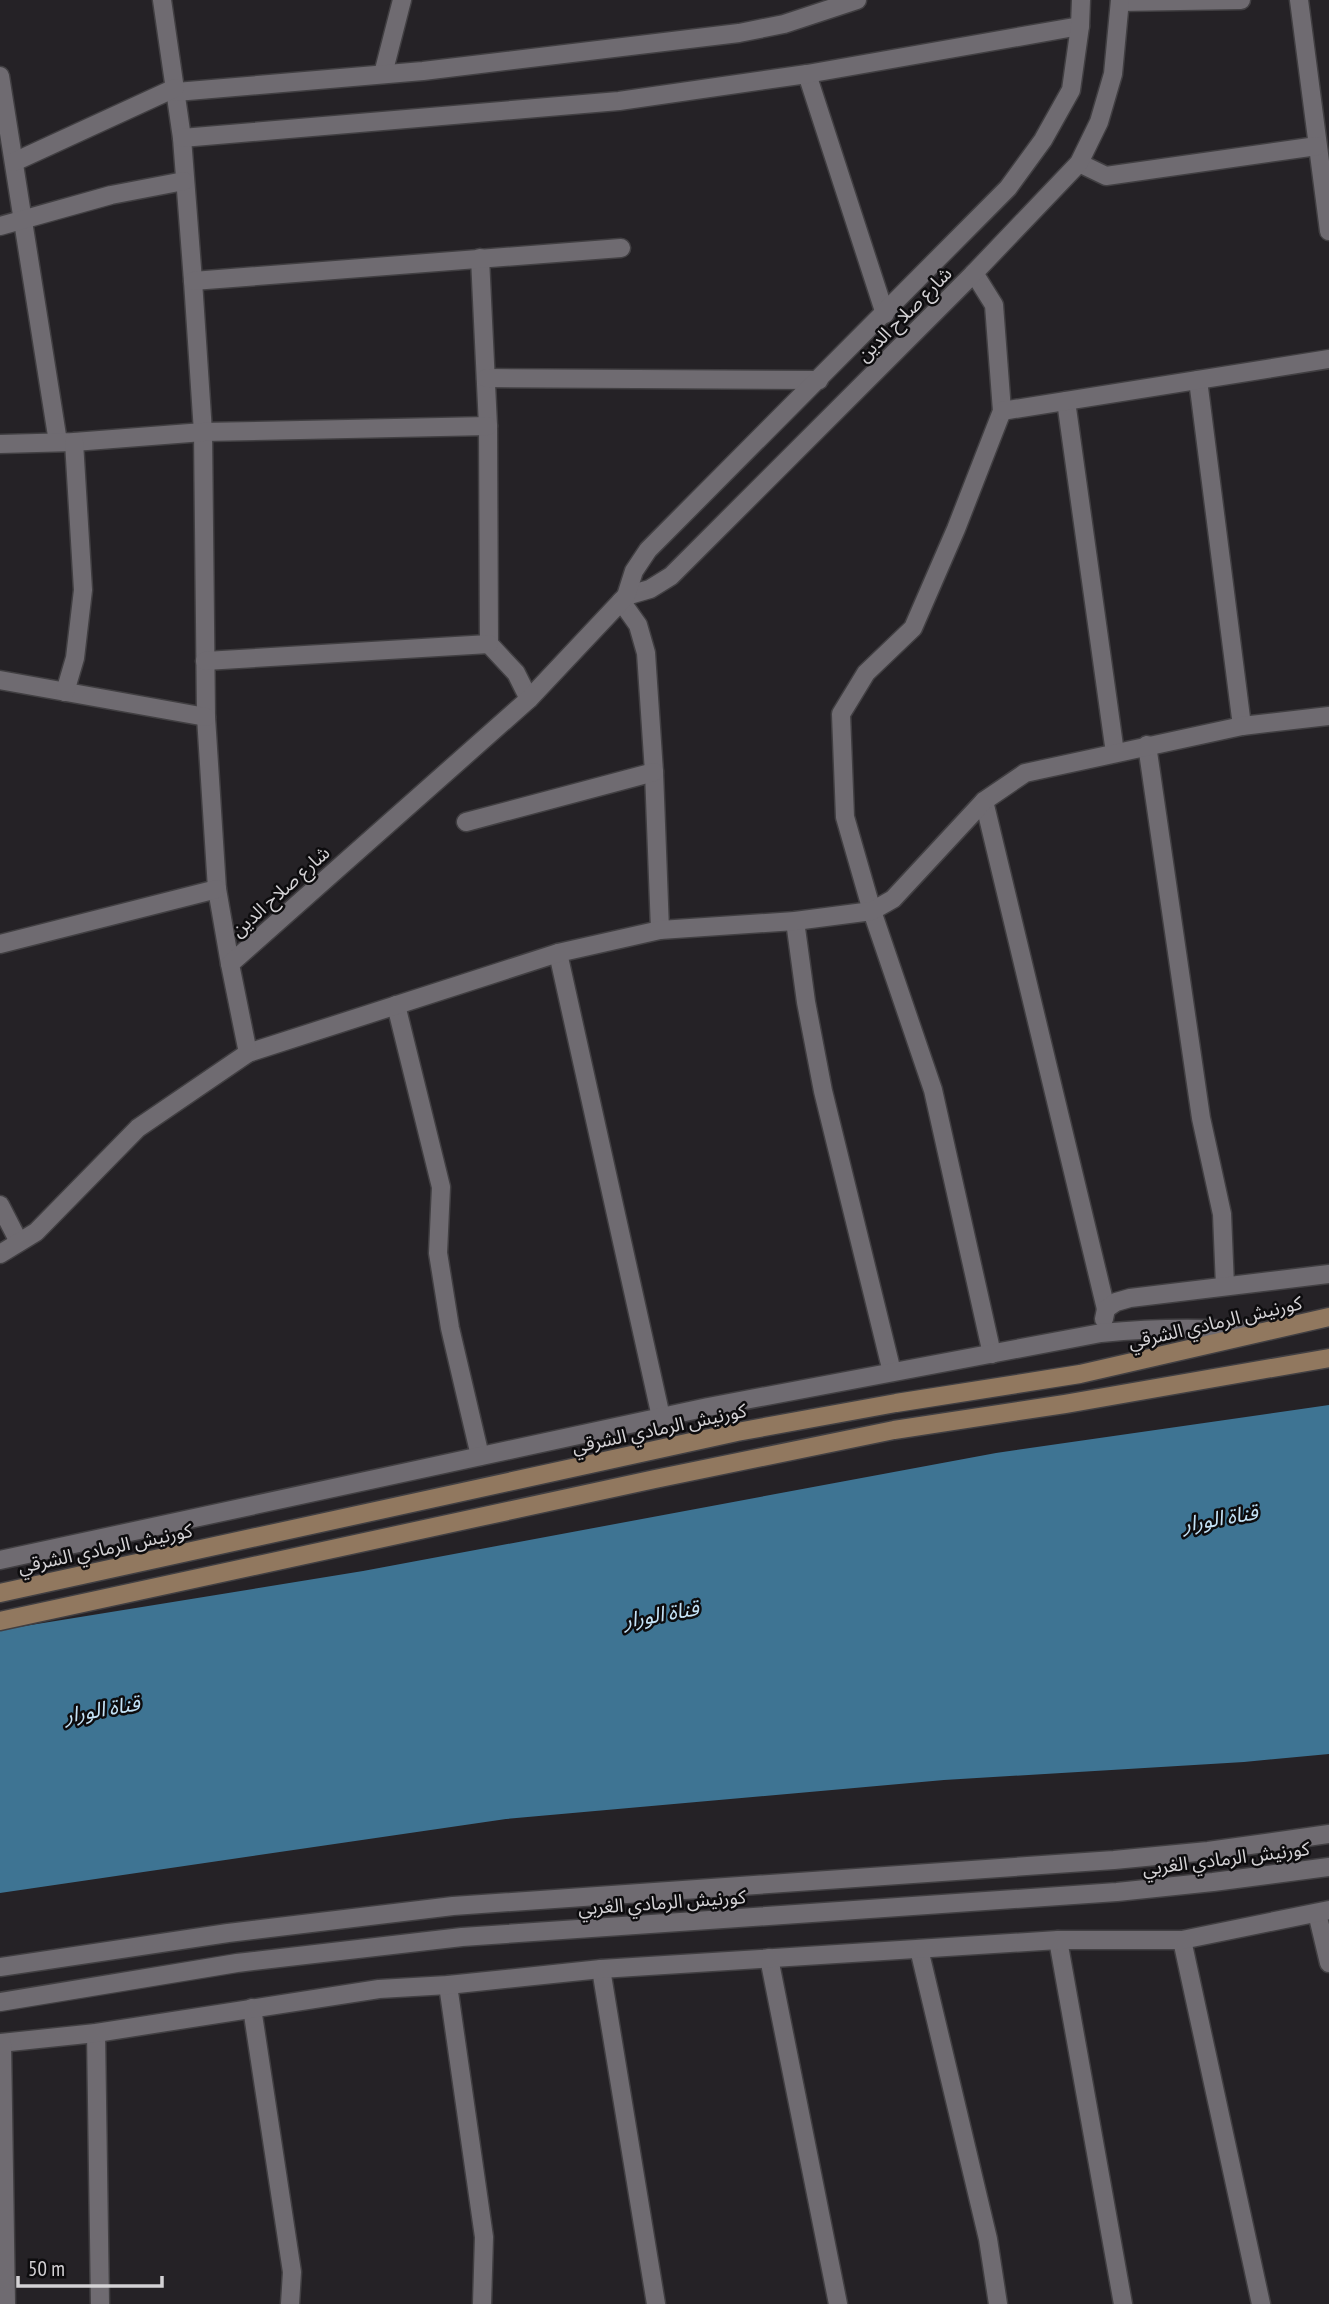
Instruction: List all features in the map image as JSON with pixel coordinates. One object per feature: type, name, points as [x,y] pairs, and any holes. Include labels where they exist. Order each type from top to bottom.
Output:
[{"type":"main road","name":"كورنيش الرمادي الشرقي","points":[[0,1593],[737,1432],[1080,1374],[1329,1317]]},
{"type":"main road","points":[[0,1621],[894,1430],[1065,1404],[1329,1358]]},
{"type":"street","points":[[162,0],[181,131],[204,432],[206,717],[217,889],[230,964]]},
{"type":"street","points":[[383,74],[402,0]]},
{"type":"street","points":[[15,168],[176,92],[383,74],[739,33],[796,20],[857,0]]},
{"type":"street","name":"شارع صلاح الدين","points":[[248,1053],[230,964],[529,699],[623,598],[634,571],[648,550],[1008,188],[1043,140],[1071,90],[1081,0]]},
{"type":"street","points":[[1120,1],[1241,0]]},
{"type":"street","points":[[1299,0],[1317,146],[1325,180],[1329,231]]},
{"type":"street","name":"شارع صلاح الدين","points":[[623,598],[650,589],[671,576],[974,273],[1079,163],[1099,122],[1113,74],[1120,1]]},
{"type":"street","points":[[181,131],[619,102],[807,74],[1080,26]]},
{"type":"street","points":[[807,74],[885,314]]},
{"type":"street","points":[[0,76],[21,210],[66,442],[83,590],[75,657],[65,692]]},
{"type":"street","points":[[1079,163],[1106,176],[1317,146]]},
{"type":"street","points":[[0,226],[21,210],[184,181]]},
{"type":"street","points":[[193,281],[621,248]]},
{"type":"street","points":[[480,258],[488,426],[489,644],[516,673],[529,699]]},
{"type":"street","points":[[974,273],[994,305],[1002,411],[913,628],[866,673],[841,714],[845,817],[872,911],[933,1090],[992,1354]]},
{"type":"street","points":[[1002,411],[1329,359]]},
{"type":"street","points":[[486,378],[819,380]]},
{"type":"street","points":[[1198,380],[1242,726]]},
{"type":"street","points":[[1066,401],[1115,753]]},
{"type":"street","points":[[0,444],[204,432],[488,426]]},
{"type":"street","points":[[623,598],[638,625],[645,646],[654,772],[660,930]]},
{"type":"street","points":[[205,661],[489,644]]},
{"type":"street","points":[[0,680],[206,717]]},
{"type":"street","points":[[0,1254],[36,1232],[138,1128],[248,1053],[558,953],[660,930],[795,921],[872,911],[893,899],[984,801],[1025,773],[1242,726],[1329,716]]},
{"type":"street","points":[[1147,745],[1201,1118],[1222,1214],[1226,1286]]},
{"type":"street","points":[[466,822],[654,772]]},
{"type":"street","points":[[984,801],[1105,1309],[1101,1333]]},
{"type":"street","points":[[0,944],[217,889]]},
{"type":"street","points":[[795,921],[806,1002],[823,1091],[892,1373]]},
{"type":"street","points":[[558,953],[661,1417]]},
{"type":"street","points":[[396,1005],[441,1187],[438,1253],[450,1328],[480,1456]]},
{"type":"street","points":[[0,1205],[19,1242]]},
{"type":"street","points":[[1105,1309],[1130,1298],[1329,1274]]},
{"type":"street","points":[[0,1560],[661,1417],[1101,1333],[1159,1328],[1261,1333]]},
{"type":"street","name":"كورنيش الرمادي الغربي","points":[[0,1968],[228,1933],[453,1906],[1194,1852],[1329,1834]]},
{"type":"street","name":"كورنيش الرمادي الغربي","points":[[0,2002],[237,1963],[462,1937],[1117,1892],[1329,1867]]},
{"type":"street","points":[[956,1871],[959,1903]]},
{"type":"street","points":[[6,2304],[1,2043],[96,2033],[379,1989],[448,1985],[601,1969],[1058,1940],[1182,1940],[1323,1912],[1329,1963]]},
{"type":"street","points":[[1058,1940],[1123,2304]]},
{"type":"street","points":[[1182,1940],[1261,2304]]},
{"type":"street","points":[[919,1949],[988,2239],[998,2304]]},
{"type":"street","points":[[769,1958],[838,2304]]},
{"type":"street","points":[[601,1969],[656,2304]]},
{"type":"street","points":[[448,1985],[484,2236],[482,2304]]},
{"type":"street","points":[[252,2008],[292,2272],[290,2304]]},
{"type":"street","points":[[96,2033],[100,2304]]},
{"type":"water","name":"قناة الورار","points":[[1329,1405],[1329,1754],[1244,1762],[944,1780],[506,1819],[0,1893],[0,1630],[363,1571],[996,1453]]}]
